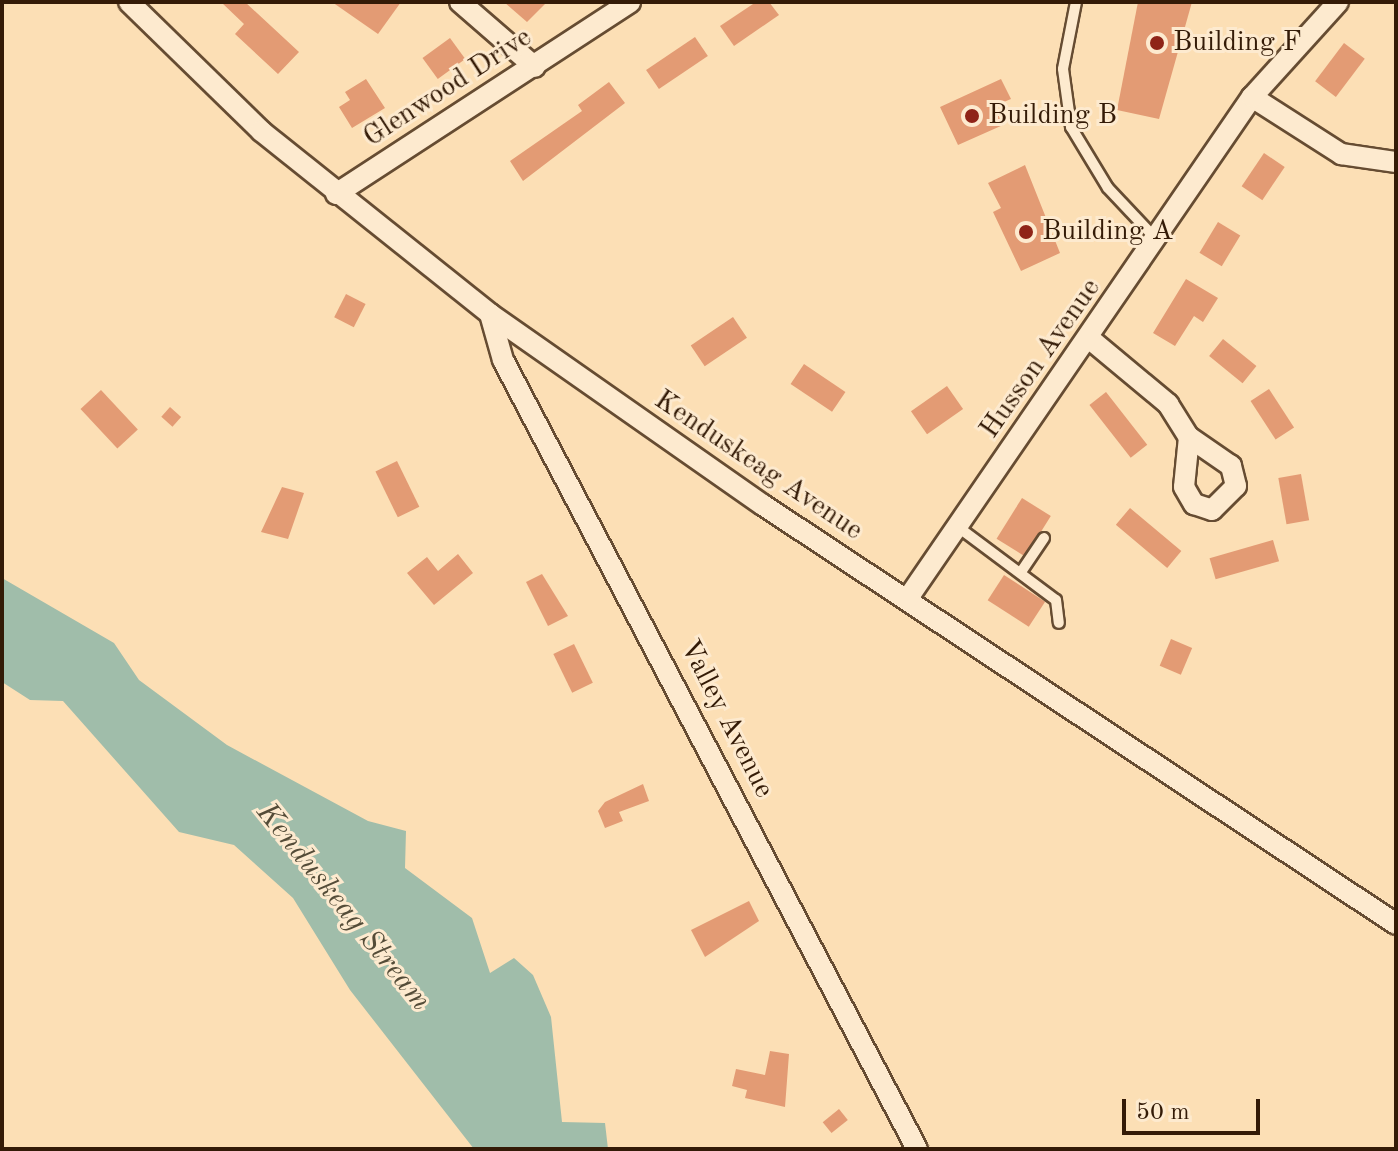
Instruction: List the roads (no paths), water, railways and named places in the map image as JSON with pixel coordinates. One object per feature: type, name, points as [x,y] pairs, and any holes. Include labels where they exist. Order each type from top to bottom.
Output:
[{"type":"street","name":"Kenduskeag Avenue","points":[[129,2],[235,108],[336,194],[490,314],[1396,924]]},
{"type":"street","name":"Glenwood Drive","points":[[336,194],[535,67],[630,2]]},
{"type":"street","name":"Husson Avenue","points":[[908,598],[1090,339],[1252,97],[1338,2]]},
{"type":"street","points":[[466,4],[535,67]]},
{"type":"street","points":[[1252,97],[1341,154],[1396,162]]},
{"type":"street","name":"Valley Avenue","points":[[490,314],[503,360],[917,1149]]},
{"type":"street","points":[[1090,339],[1168,404],[1189,437]]},
{"type":"lane","points":[[1076,2],[1063,69],[1071,127],[1108,188],[1157,240]]},
{"type":"lane","points":[[958,527],[1056,600],[1059,623]]},
{"type":"lane","points":[[1021,572],[1044,538]]},
{"type":"water","name":"Kenduskeag Stream","points":[[2,578],[114,643],[139,680],[227,745],[368,821],[406,831],[405,868],[472,918],[490,973],[514,958],[533,975],[551,1017],[562,1122],[605,1123],[608,1149],[474,1149],[350,990],[293,898],[234,845],[179,832],[63,701],[30,700],[2,682]]},
{"type":"place","name":"Building F","points":[[1157,43]]},
{"type":"place","name":"Building B","points":[[972,116]]},
{"type":"place","name":"Building A","points":[[1026,232]]}]
